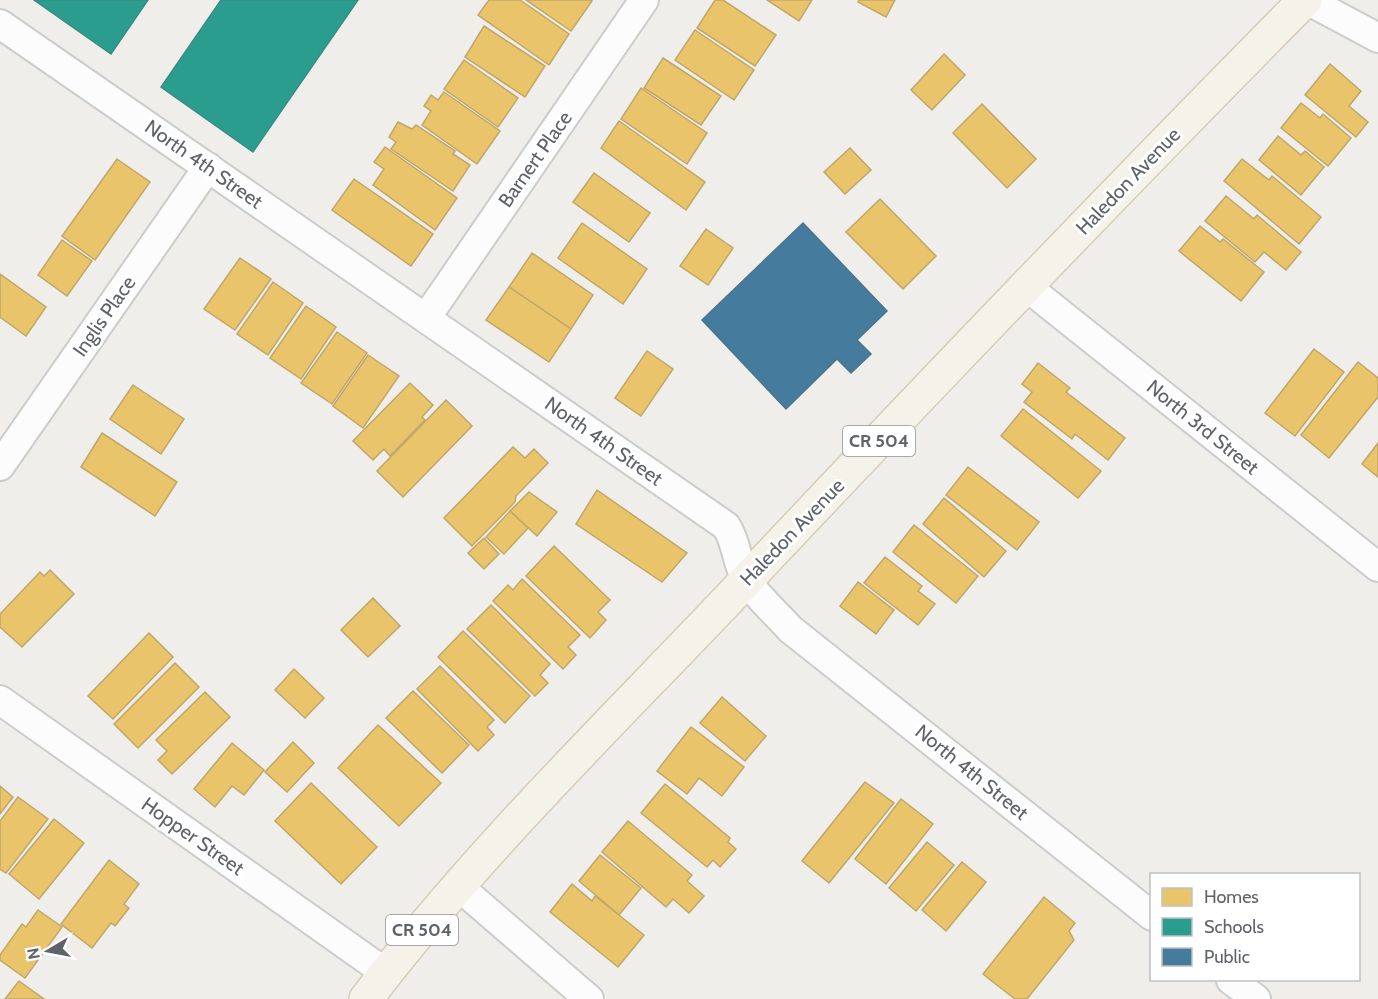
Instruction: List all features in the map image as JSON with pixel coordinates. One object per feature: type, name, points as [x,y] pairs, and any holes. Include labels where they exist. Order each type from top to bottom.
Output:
[{"type":"main road","name":"Haledon Avenue","points":[[366,999],[457,885],[1027,286],[1201,105],[1306,0]]},
{"type":"street","name":"Barnert Place","points":[[426,318],[644,0]]},
{"type":"street","points":[[1306,0],[1378,38]]},
{"type":"street","name":"North 4th Street","points":[[0,24],[726,526],[732,535],[746,580],[790,629],[1150,914]]},
{"type":"street","name":"Inglis Place","points":[[0,466],[208,167]]},
{"type":"street","name":"North 3rd Street","points":[[1027,286],[1378,567]]},
{"type":"street","name":"Hopper Street","points":[[0,700],[386,973]]},
{"type":"street","points":[[457,885],[589,999]]},
{"type":"street","points":[[1232,981],[1256,999]]},
{"type":"building: Homes","points":[[489,0],[520,0],[569,34],[549,65],[478,15]]},
{"type":"building: Homes","points":[[526,0],[590,0],[592,1],[571,31]]},
{"type":"building: Homes","points":[[715,0],[723,0],[776,35],[755,66],[697,28]]},
{"type":"building: Homes","points":[[767,0],[812,0],[799,21]]},
{"type":"building: Homes","points":[[859,0],[895,0],[886,17],[858,2]]},
{"type":"building: Homes","points":[[484,26],[545,66],[525,97],[465,57]]},
{"type":"building: Homes","points":[[695,30],[754,70],[734,100],[675,60]]},
{"type":"building: Homes","points":[[944,54],[965,75],[932,110],[911,90]]},
{"type":"building: Homes","points":[[663,58],[721,96],[701,125],[644,88]]},
{"type":"building: Homes","points":[[464,60],[518,98],[498,127],[444,89]]},
{"type":"building: Homes","points":[[1330,64],[1361,91],[1349,106],[1368,122],[1356,137],[1305,95]]},
{"type":"building: Homes","points":[[641,88],[707,133],[687,164],[621,119]]},
{"type":"building: Homes","points":[[444,92],[500,131],[477,164],[422,125],[431,111],[424,106],[431,95],[438,100]]},
{"type":"building: Homes","points":[[1301,103],[1320,118],[1323,114],[1351,138],[1328,166],[1281,128]]},
{"type":"building: Homes","points":[[982,104],[1036,159],[1007,188],[953,133]]},
{"type":"building: Homes","points":[[619,121],[705,182],[686,210],[601,148]]},
{"type":"building: Homes","points":[[398,122],[412,129],[416,125],[455,151],[453,154],[470,165],[453,191],[391,149],[396,142],[389,137]]},
{"type":"building: Homes","points":[[1278,136],[1301,155],[1305,151],[1324,167],[1301,195],[1259,160]]},
{"type":"building: Homes","points":[[385,147],[457,198],[435,230],[373,185],[384,169],[374,162]]},
{"type":"building: Homes","points":[[850,148],[871,170],[845,194],[824,172]]},
{"type":"building: Homes","points":[[117,159],[150,182],[95,260],[62,236]]},
{"type":"building: Homes","points":[[1242,159],[1269,180],[1272,176],[1321,217],[1299,244],[1224,181]]},
{"type":"building: Homes","points":[[594,173],[650,213],[629,242],[573,202]]},
{"type":"building: Homes","points":[[354,179],[433,234],[411,266],[332,210]]},
{"type":"building: Homes","points":[[1226,196],[1254,219],[1257,215],[1301,252],[1286,270],[1264,252],[1255,262],[1205,221]]},
{"type":"building: Homes","points":[[880,199],[936,256],[903,289],[846,232]]},
{"type":"building: Homes","points":[[582,223],[647,269],[623,304],[558,258]]},
{"type":"building: Homes","points":[[1200,226],[1220,242],[1223,239],[1264,272],[1241,301],[1179,251]]},
{"type":"building: Homes","points":[[706,229],[733,248],[708,285],[680,266]]},
{"type":"building: Homes","points":[[62,240],[92,261],[67,296],[38,275]]},
{"type":"building: Homes","points":[[532,253],[593,295],[571,329],[509,287]]},
{"type":"building: Homes","points":[[240,258],[271,279],[235,330],[204,309]]},
{"type":"building: Homes","points":[[0,274],[46,307],[26,336],[0,317]]},
{"type":"building: Homes","points":[[273,282],[303,303],[268,355],[237,334]]},
{"type":"building: Homes","points":[[509,287],[571,329],[549,362],[486,320]]},
{"type":"building: Homes","points":[[306,306],[336,327],[301,379],[270,358]]},
{"type":"building: Homes","points":[[337,332],[367,353],[332,404],[301,383]]},
{"type":"building: Homes","points":[[1314,349],[1344,372],[1295,436],[1265,413]]},
{"type":"building: Homes","points":[[647,351],[673,369],[641,416],[615,398]]},
{"type":"building: Homes","points":[[368,355],[399,376],[363,428],[333,406]]},
{"type":"building: Homes","points":[[1358,362],[1378,378],[1378,397],[1329,458],[1301,435]]},
{"type":"building: Homes","points":[[1038,363],[1070,388],[1066,392],[1125,438],[1108,460],[1075,434],[1072,439],[1024,402],[1032,392],[1022,384]]},
{"type":"building: Homes","points":[[410,383],[433,405],[422,417],[425,420],[390,456],[384,449],[373,460],[353,441]]},
{"type":"building: Homes","points":[[133,385],[184,419],[161,454],[110,419]]},
{"type":"building: Homes","points":[[446,400],[472,426],[403,497],[377,471]]},
{"type":"building: Homes","points":[[1023,409],[1101,471],[1078,498],[1001,436]]},
{"type":"building: Homes","points":[[102,433],[177,482],[155,516],[81,467]]},
{"type":"building: Homes","points":[[1378,443],[1378,477],[1362,464]]},
{"type":"building: Homes","points":[[513,447],[525,458],[534,449],[548,463],[516,496],[515,502],[472,546],[444,518]]},
{"type":"building: Homes","points":[[968,467],[1039,522],[1017,550],[946,495]]},
{"type":"building: Homes","points":[[597,490],[687,553],[662,582],[576,524]]},
{"type":"building: Homes","points":[[529,492],[557,512],[537,536],[510,511]]},
{"type":"building: Homes","points":[[944,498],[1006,551],[984,577],[923,524]]},
{"type":"building: Homes","points":[[510,511],[528,528],[504,554],[486,537]]},
{"type":"building: Homes","points":[[914,525],[978,576],[956,603],[893,552]]},
{"type":"building: Homes","points":[[484,538],[499,554],[484,569],[468,553]]},
{"type":"building: Homes","points":[[554,546],[610,600],[598,612],[606,620],[590,638],[526,576]]},
{"type":"building: Homes","points":[[885,557],[922,586],[918,591],[935,604],[918,625],[864,583]]},
{"type":"building: Homes","points":[[50,570],[74,594],[22,647],[0,627],[0,614],[40,572],[44,576]]},
{"type":"building: Homes","points":[[522,579],[580,635],[568,647],[576,655],[563,669],[493,601],[508,585],[513,590]]},
{"type":"building: Homes","points":[[858,582],[894,610],[876,634],[840,606]]},
{"type":"building: Homes","points":[[373,598],[400,626],[368,657],[341,630]]},
{"type":"building: Homes","points":[[491,605],[550,664],[540,675],[548,683],[535,696],[467,629]]},
{"type":"building: Homes","points":[[463,631],[530,696],[505,723],[438,657]]},
{"type":"building: Homes","points":[[149,633],[173,657],[113,719],[88,696]]},
{"type":"building: Homes","points":[[175,663],[199,687],[138,748],[114,724]]},
{"type":"building: Homes","points":[[440,666],[494,720],[487,727],[494,735],[478,751],[417,689]]},
{"type":"building: Homes","points":[[294,669],[324,698],[305,718],[275,690]]},
{"type":"building: Homes","points":[[413,691],[469,745],[442,773],[386,718]]},
{"type":"building: Homes","points":[[205,692],[230,717],[172,774],[158,760],[167,751],[156,740]]},
{"type":"building: Homes","points":[[722,697],[766,736],[745,761],[700,723]]},
{"type":"building: Homes","points":[[378,725],[441,783],[399,826],[338,768]]},
{"type":"building: Homes","points":[[691,727],[744,767],[722,796],[699,778],[687,794],[657,771]]},
{"type":"building: Homes","points":[[293,742],[314,763],[287,792],[265,772]]},
{"type":"building: Homes","points":[[232,743],[264,770],[244,795],[232,786],[215,807],[194,789]]},
{"type":"building: Homes","points":[[865,782],[894,803],[829,883],[802,861]]},
{"type":"building: Homes","points":[[311,783],[377,847],[341,884],[275,821]]},
{"type":"building: Homes","points":[[665,784],[730,838],[728,842],[736,849],[720,867],[713,860],[707,867],[641,813]]},
{"type":"building: Homes","points":[[0,786],[13,797],[0,814]]},
{"type":"building: Homes","points":[[18,797],[48,819],[6,873],[0,869],[0,821]]},
{"type":"building: Homes","points":[[901,799],[933,824],[886,884],[855,859]]},
{"type":"building: Homes","points":[[54,819],[84,843],[39,899],[9,874]]},
{"type":"building: Homes","points":[[628,821],[692,875],[687,881],[704,896],[689,913],[673,899],[666,907],[602,852]]},
{"type":"building: Homes","points":[[927,842],[954,865],[916,911],[889,888]]},
{"type":"building: Homes","points":[[600,855],[641,888],[619,915],[579,881]]},
{"type":"building: Homes","points":[[109,860],[139,884],[124,904],[129,908],[115,926],[111,923],[92,948],[61,924]]},
{"type":"building: Homes","points":[[962,862],[986,882],[946,931],[922,910]]},
{"type":"building: Homes","points":[[572,884],[592,901],[595,896],[644,935],[618,967],[550,912]]},
{"type":"building: Homes","points":[[1044,897],[1075,923],[1069,931],[1074,940],[1027,999],[1015,999],[983,974]]},
{"type":"building: Homes","points":[[38,910],[62,927],[25,978],[0,960],[0,955],[22,924],[26,927]]},
{"type":"building: Homes","points":[[19,981],[44,999],[5,999]]},
{"type":"building: Schools","points":[[34,0],[148,0],[111,54]]},
{"type":"building: Schools","points":[[221,0],[358,0],[253,152],[161,87]]},
{"type":"building: Public","points":[[803,223],[887,311],[857,340],[871,354],[851,373],[837,359],[786,409],[702,320]]}]
